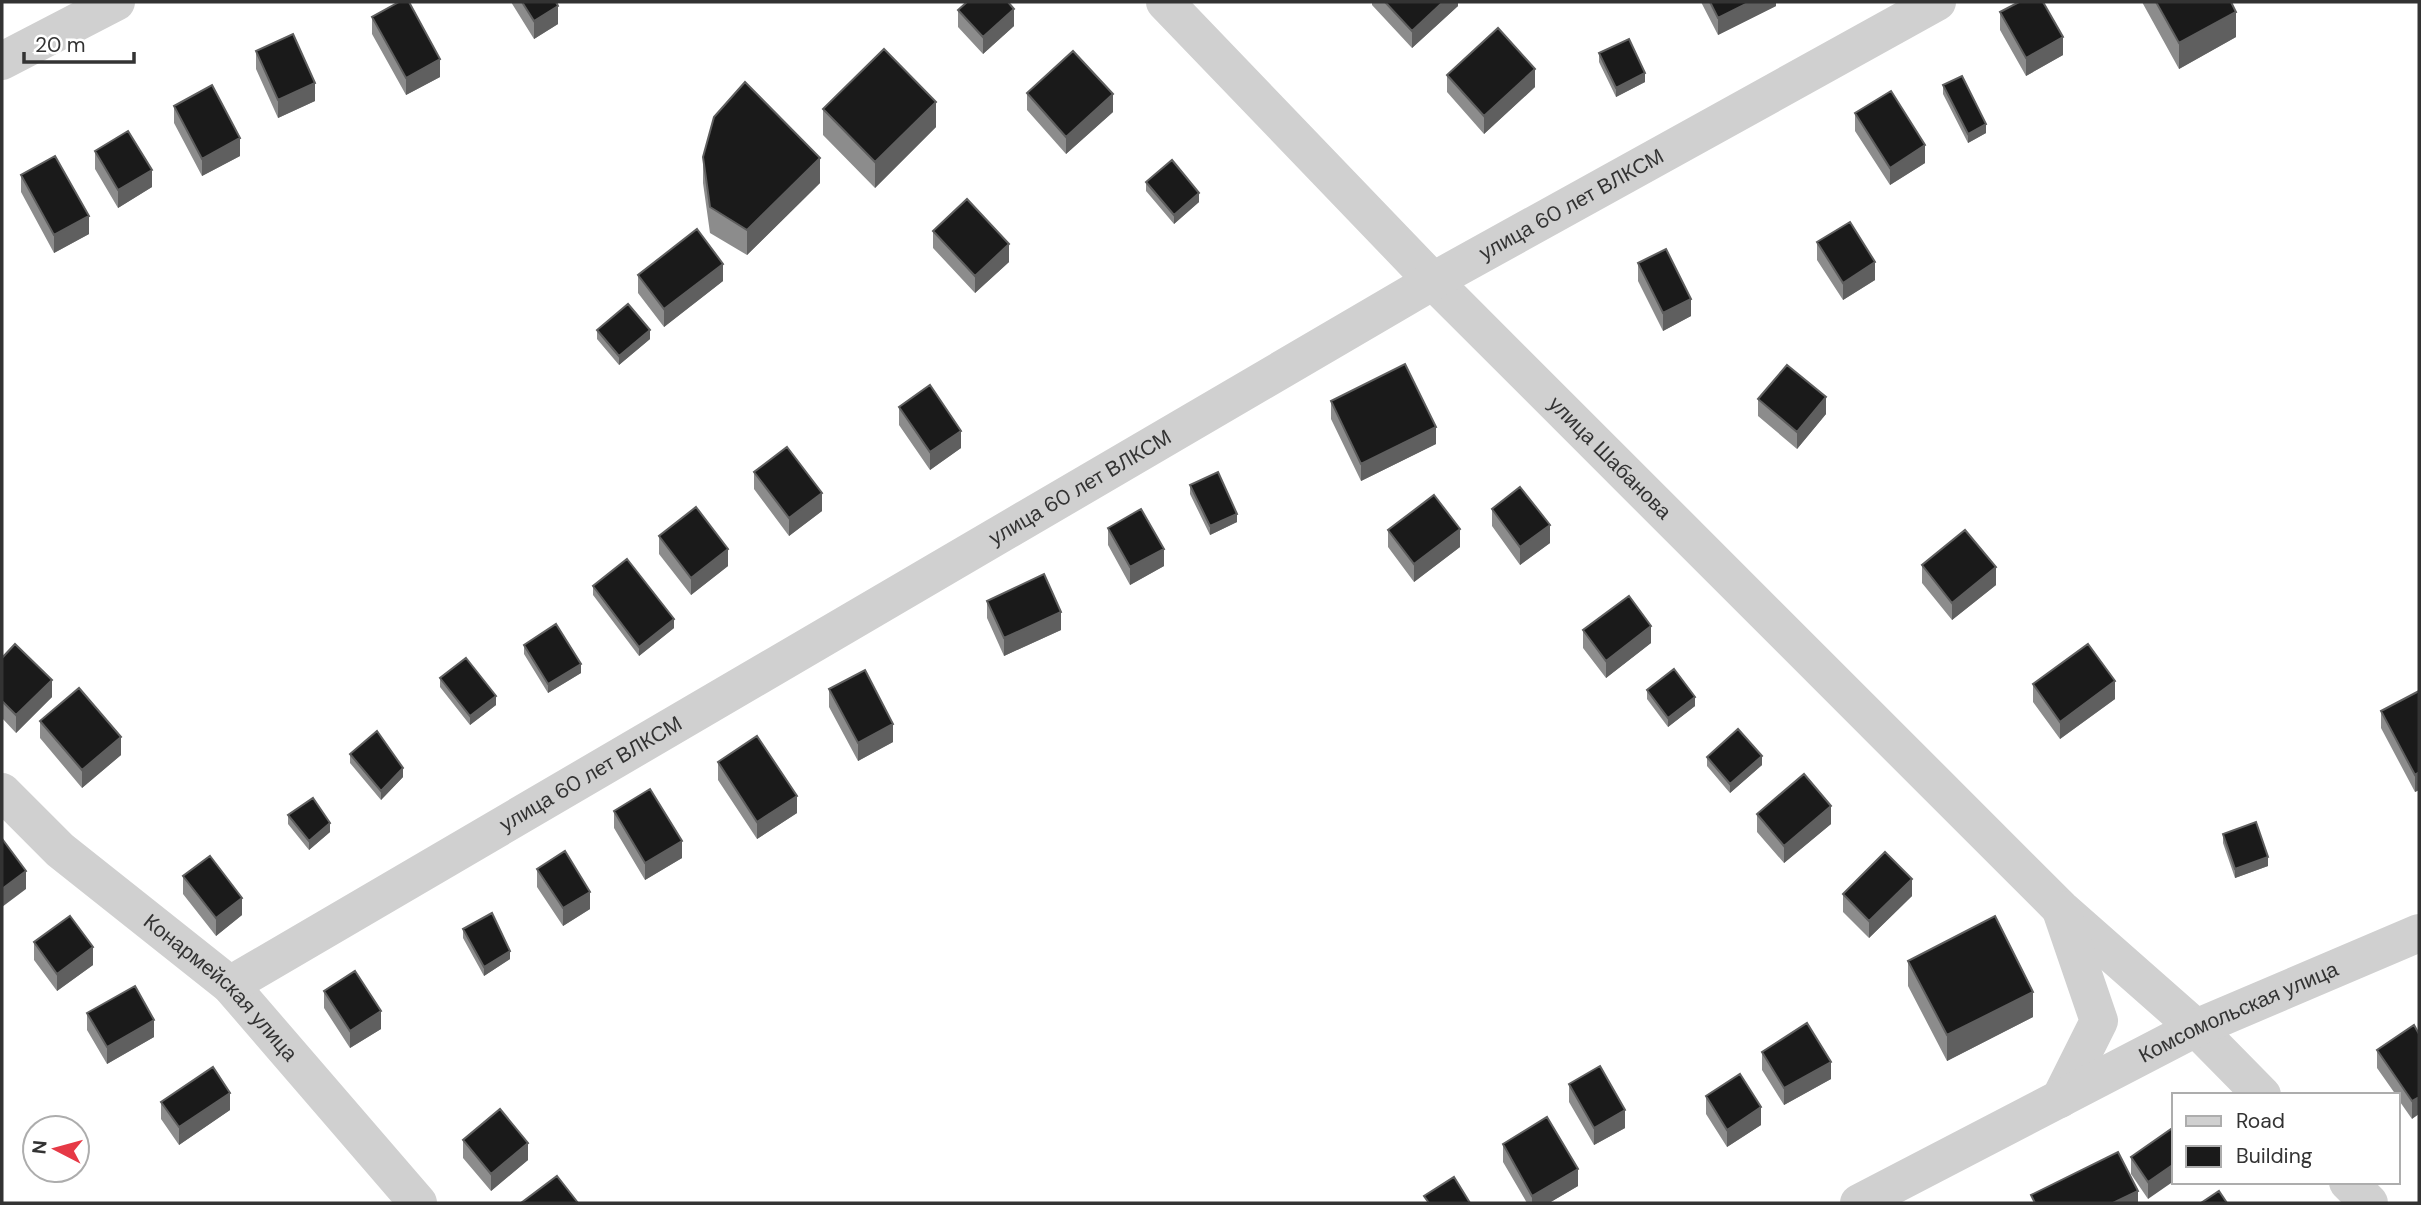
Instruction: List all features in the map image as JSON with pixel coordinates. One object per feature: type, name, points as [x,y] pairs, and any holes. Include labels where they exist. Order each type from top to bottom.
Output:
[{"type":"street","points":[[2,61],[116,2]]},
{"type":"street","name":"улица Шабанова","points":[[1165,2],[1433,281],[2061,909],[2196,1028],[2260,1093]]},
{"type":"street","name":"улица 60 лет ВЛКСМ","points":[[230,985],[1433,281],[1937,2]]},
{"type":"street","name":"Конармейская улица","points":[[2,792],[60,850],[230,985],[418,1203]]},
{"type":"street","name":"улица Шабанова","points":[[2060,1099],[2099,1021],[2061,909]]},
{"type":"street","name":"Комсомольская улица","points":[[1859,1203],[2196,1028],[2419,933]]},
{"type":"street","points":[[2350,1184],[2369,1203]]},
{"type":"building","points":[[399,2],[409,2],[440,59],[406,78],[372,17]]},
{"type":"building","points":[[522,2],[556,2],[558,6],[534,21]]},
{"type":"building","points":[[967,2],[1008,2],[1014,9],[983,37],[958,10]]},
{"type":"building","points":[[1385,2],[1443,2],[1412,31]]},
{"type":"building","points":[[1710,2],[1750,2],[1718,18]]},
{"type":"building","points":[[2019,2],[2043,2],[2063,37],[2026,58],[2000,12]]},
{"type":"building","points":[[2156,2],[2231,2],[2236,12],[2179,43]]},
{"type":"building","points":[[1498,28],[1535,69],[1484,116],[1447,75]]},
{"type":"building","points":[[293,34],[315,83],[278,100],[256,51]]},
{"type":"building","points":[[1629,39],[1645,73],[1616,88],[1599,53]]},
{"type":"building","points":[[884,49],[936,102],[875,162],[823,109]]},
{"type":"building","points":[[1073,51],[1113,94],[1066,137],[1027,93]]},
{"type":"building","points":[[1962,76],[1986,124],[1968,134],[1943,85]]},
{"type":"building","points":[[745,82],[820,158],[747,230],[710,207],[703,157],[714,117]]},
{"type":"building","points":[[212,85],[240,138],[202,159],[174,106]]},
{"type":"building","points":[[1891,91],[1925,145],[1890,168],[1855,113]]},
{"type":"building","points":[[128,131],[152,170],[118,190],[95,151]]},
{"type":"building","points":[[55,156],[89,216],[54,235],[21,175]]},
{"type":"building","points":[[1172,160],[1199,193],[1174,215],[1146,182]]},
{"type":"building","points":[[967,199],[1009,244],[975,276],[933,231]]},
{"type":"building","points":[[1850,222],[1875,262],[1843,283],[1817,242]]},
{"type":"building","points":[[697,229],[723,264],[664,309],[638,275]]},
{"type":"building","points":[[1666,249],[1691,299],[1663,313],[1638,263]]},
{"type":"building","points":[[628,304],[650,330],[619,356],[597,330]]},
{"type":"building","points":[[1405,364],[1436,427],[1361,464],[1331,401]]},
{"type":"building","points":[[1787,365],[1826,397],[1797,432],[1758,399]]},
{"type":"building","points":[[930,385],[961,431],[930,452],[899,407]]},
{"type":"building","points":[[787,447],[822,493],[789,518],[754,472]]},
{"type":"building","points":[[1218,472],[1237,514],[1210,526],[1190,485]]},
{"type":"building","points":[[1520,487],[1550,525],[1520,547],[1492,509]]},
{"type":"building","points":[[1434,495],[1460,529],[1414,564],[1388,530]]},
{"type":"building","points":[[696,507],[728,549],[691,578],[659,536]]},
{"type":"building","points":[[1141,509],[1164,549],[1130,567],[1108,528]]},
{"type":"building","points":[[1965,530],[1996,567],[1952,603],[1922,565]]},
{"type":"building","points":[[627,559],[674,619],[639,647],[593,586]]},
{"type":"building","points":[[1044,574],[1061,612],[1004,638],[987,601]]},
{"type":"building","points":[[1629,596],[1651,626],[1606,661],[1583,630]]},
{"type":"building","points":[[556,624],[581,664],[548,684],[524,645]]},
{"type":"building","points":[[15,644],[52,680],[16,715],[2,701],[2,658]]},
{"type":"building","points":[[2088,644],[2115,681],[2060,722],[2033,684]]},
{"type":"building","points":[[466,658],[496,696],[470,716],[440,678]]},
{"type":"building","points":[[1674,669],[1695,697],[1668,718],[1647,690]]},
{"type":"building","points":[[865,670],[893,724],[858,743],[829,689]]},
{"type":"building","points":[[79,688],[121,737],[82,770],[40,721]]},
{"type":"building","points":[[2419,691],[2419,772],[2415,775],[2381,711]]},
{"type":"building","points":[[1738,729],[1762,756],[1730,784],[1707,757]]},
{"type":"building","points":[[377,731],[403,768],[381,791],[350,754]]},
{"type":"building","points":[[757,736],[797,796],[757,822],[718,762]]},
{"type":"building","points":[[1804,774],[1831,806],[1784,846],[1757,814]]},
{"type":"building","points":[[650,789],[682,841],[645,863],[614,811]]},
{"type":"building","points":[[313,798],[330,823],[309,841],[288,815]]},
{"type":"building","points":[[2256,822],[2268,857],[2235,869],[2223,834]]},
{"type":"building","points":[[2,841],[26,871],[2,889]]},
{"type":"building","points":[[565,851],[590,892],[563,908],[537,869]]},
{"type":"building","points":[[1885,852],[1912,879],[1869,921],[1843,894]]},
{"type":"building","points":[[210,856],[242,898],[216,918],[183,876]]},
{"type":"building","points":[[492,913],[510,951],[484,967],[463,929]]},
{"type":"building","points":[[70,916],[93,947],[57,974],[34,942]]},
{"type":"building","points":[[1995,916],[2033,992],[1947,1035],[1908,961]]},
{"type":"building","points":[[355,971],[381,1011],[350,1031],[324,991]]},
{"type":"building","points":[[135,986],[154,1020],[107,1047],[87,1013]]},
{"type":"building","points":[[1807,1023],[1831,1062],[1784,1088],[1762,1052]]},
{"type":"building","points":[[2414,1025],[2419,1034],[2419,1097],[2412,1101],[2377,1050]]},
{"type":"building","points":[[1600,1066],[1625,1110],[1594,1128],[1569,1084]]},
{"type":"building","points":[[213,1067],[230,1093],[179,1127],[161,1102]]},
{"type":"building","points":[[1740,1074],[1761,1107],[1727,1130],[1706,1096]]},
{"type":"building","points":[[500,1109],[528,1143],[491,1174],[463,1140]]},
{"type":"building","points":[[1547,1117],[1578,1169],[1532,1196],[1503,1144]]},
{"type":"building","points":[[2172,1128],[2172,1165],[2148,1182],[2131,1157]]},
{"type":"building","points":[[2118,1152],[2138,1191],[2113,1203],[2035,1203],[2031,1195]]},
{"type":"building","points":[[557,1176],[578,1203],[521,1203]]},
{"type":"building","points":[[1454,1177],[1470,1203],[1429,1203],[1424,1196]]},
{"type":"building","points":[[2219,1191],[2227,1203],[2201,1203]]}]
